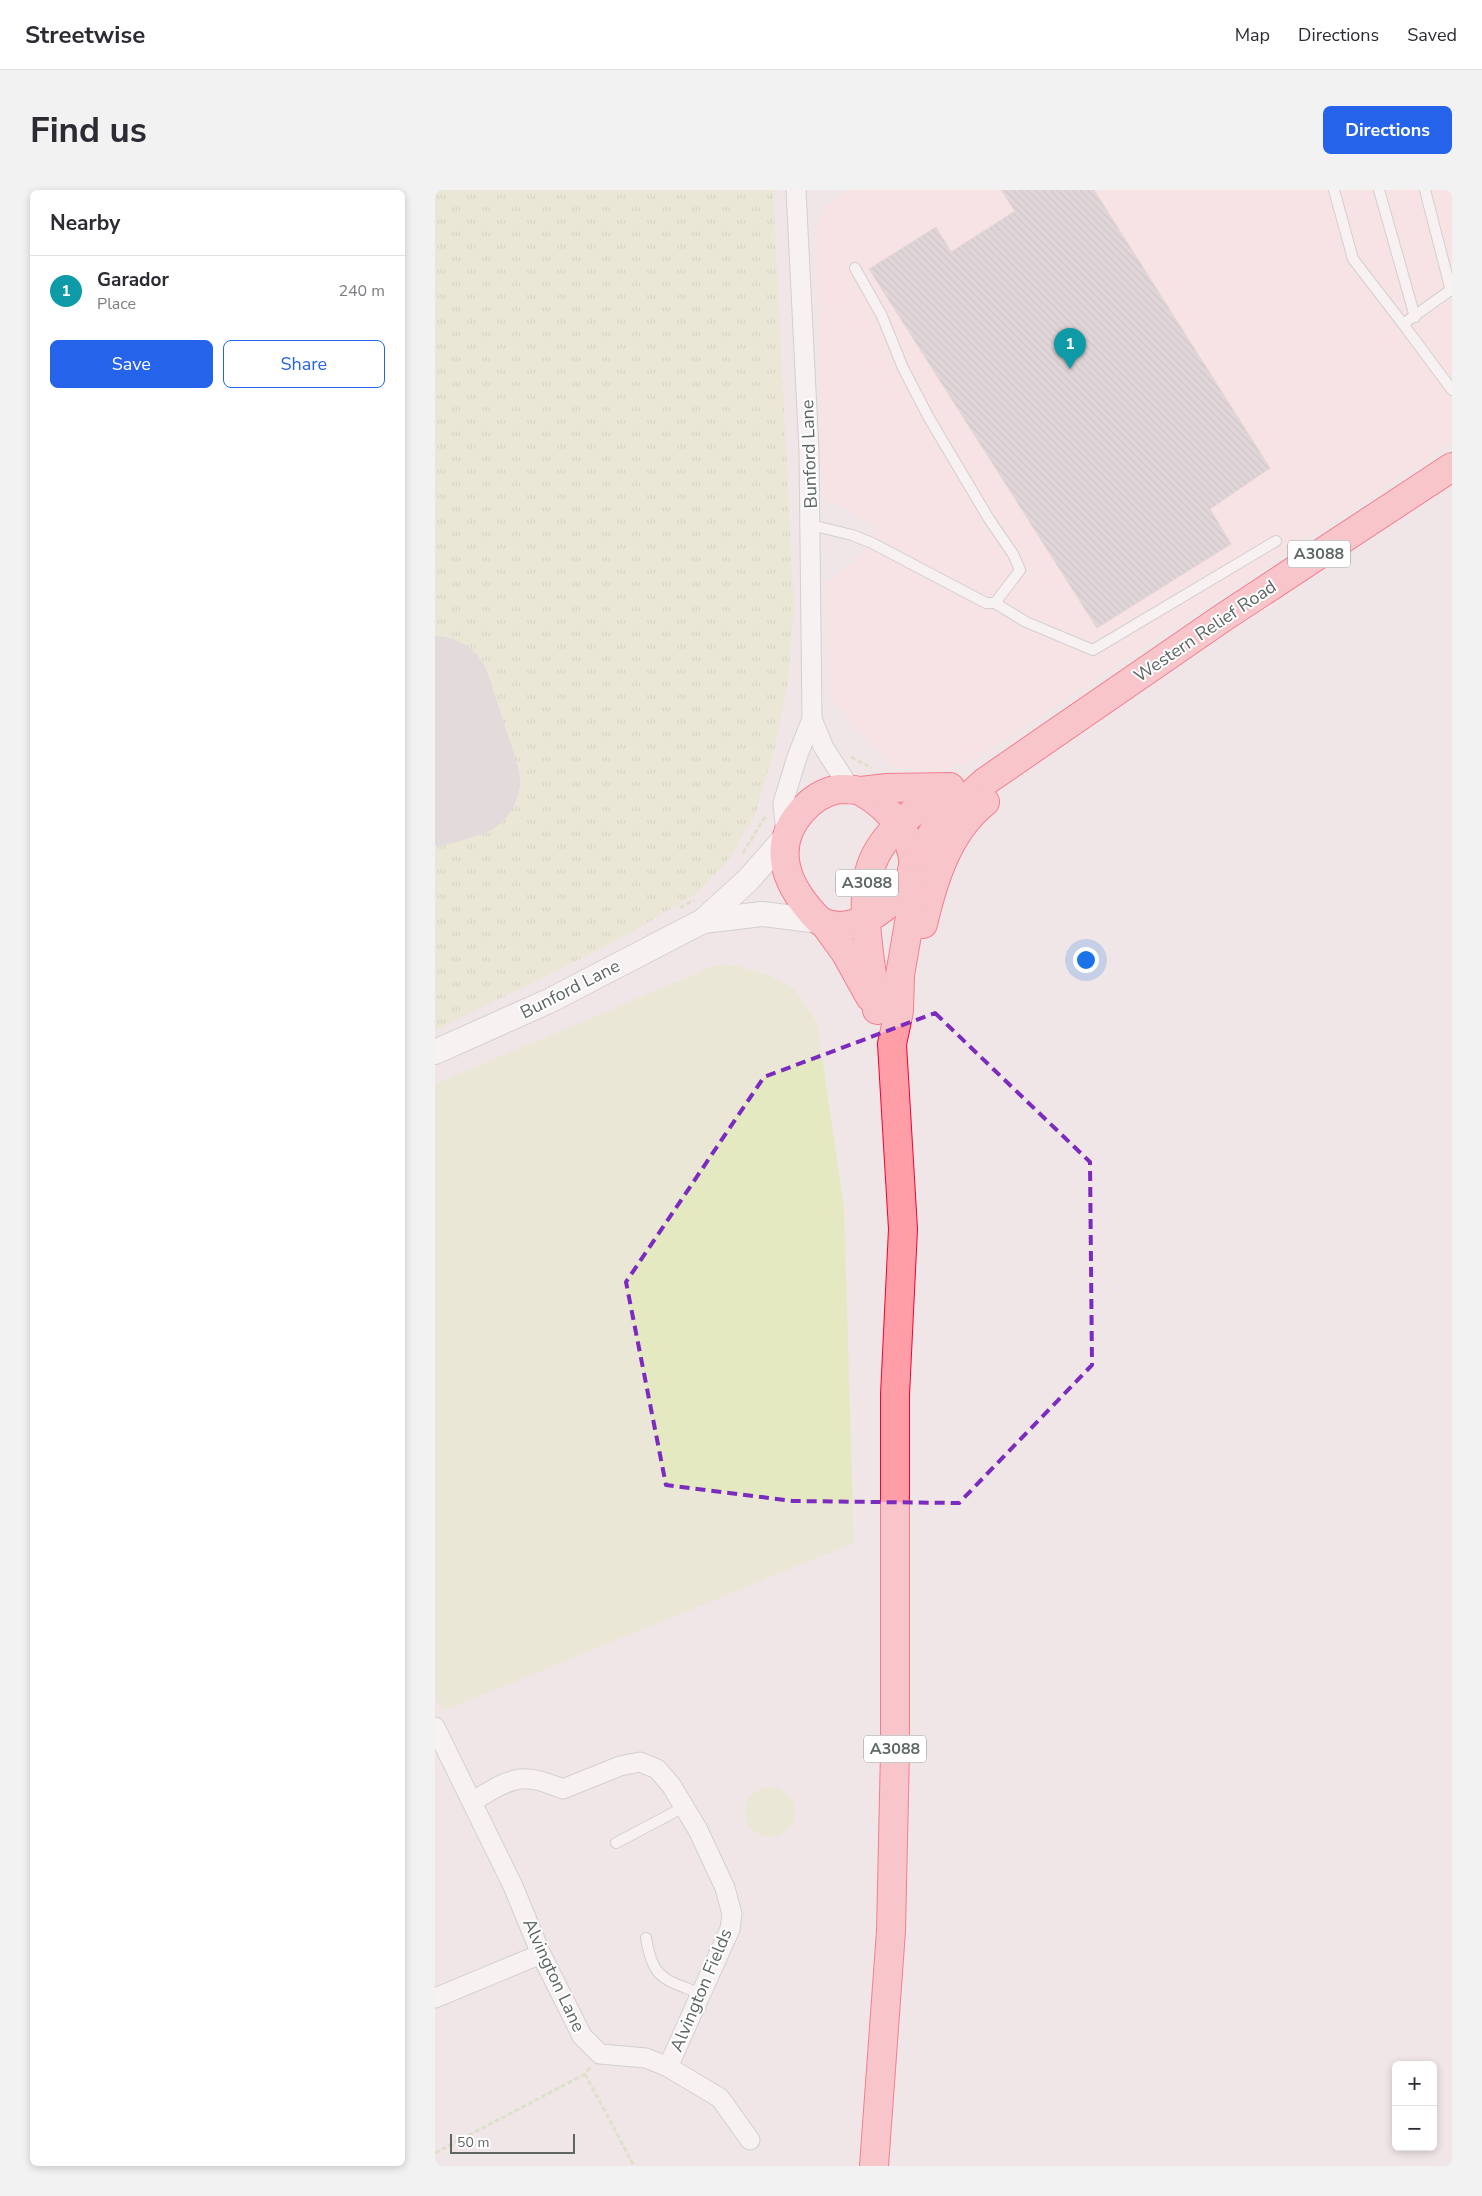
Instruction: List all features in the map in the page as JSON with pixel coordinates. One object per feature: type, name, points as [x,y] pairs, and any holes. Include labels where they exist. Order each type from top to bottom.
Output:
[{"type":"highway","name":"Western Relief Road","points":[[867,919],[888,905],[912,874],[937,825],[985,781],[1224,617],[1452,467]]},
{"type":"highway","points":[[895,1096],[908,1059],[909,1009],[919,944],[931,893],[945,854],[964,824],[982,804],[1009,784],[1024,756]]},
{"type":"highway","name":"Western Relief Road","points":[[785,836],[809,803],[827,791],[863,784],[887,788],[947,788],[985,781]]},
{"type":"highway","points":[[863,784],[900,824],[911,853],[912,874]]},
{"type":"highway","name":"A3088","points":[[877,1010],[867,919],[867,886],[871,866],[885,841],[900,824],[920,806],[947,788]]},
{"type":"highway","points":[[785,836],[785,864],[792,886],[809,910],[822,922],[854,924],[867,919]]},
{"type":"highway","name":"A3088","points":[[874,2166],[891,1931],[895,1751],[895,1395],[903,1229],[892,1044],[899,1010],[900,975],[914,894],[912,874]]},
{"type":"highway","name":"A3088","points":[[822,922],[845,952],[877,1010],[892,1044]]},
{"type":"street","name":"Bunford Lane","points":[[435,1052],[551,1000],[703,921],[747,881],[785,836],[783,803],[797,757],[812,719],[809,451],[796,190]]},
{"type":"street","name":"Bunford Lane","points":[[812,719],[824,748],[831,759],[863,784]]},
{"type":"street","name":"Bunford Lane","points":[[703,921],[762,914],[822,922]]},
{"type":"street","name":"Alvington Lane","points":[[435,1727],[473,1801],[513,1886],[541,1954],[582,2036],[600,2054]]},
{"type":"street","name":"Alvington Fields","points":[[473,1801],[496,1787],[520,1779],[543,1782],[563,1789],[620,1766],[640,1762],[657,1769],[671,1785],[698,1830],[725,1888],[732,1914],[730,1929],[669,2067]]},
{"type":"street","points":[[435,1998],[541,1954]]},
{"type":"street","points":[[600,2054],[646,2058],[669,2067],[720,2098],[750,2140]]},
{"type":"lane","points":[[1334,190],[1353,260],[1452,390]]},
{"type":"lane","points":[[1379,190],[1415,317]]},
{"type":"lane","points":[[1403,324],[1451,290],[1425,190]]},
{"type":"lane","points":[[855,268],[882,316],[903,368],[929,418],[989,519],[1013,554],[1020,570],[995,603]]},
{"type":"lane","points":[[811,525],[852,535],[872,543],[986,603],[995,603],[1026,622],[1093,650],[1276,541]]},
{"type":"lane","points":[[616,1843],[684,1807]]},
{"type":"lane","points":[[646,1938],[655,1971],[662,1978],[701,1994]]},
{"type":"path","points":[[831,759],[842,752],[863,784]]},
{"type":"path","points":[[739,860],[767,811]]},
{"type":"path","points":[[675,911],[700,897]]},
{"type":"path","points":[[435,2153],[585,2074],[600,2054]]},
{"type":"path","points":[[585,2074],[634,2166]]},
{"type":"highlighted area","points":[[935,1013],[1090,1162],[1092,1365],[959,1503],[793,1501],[666,1485],[626,1282],[764,1077]]},
{"type":"shaded area","points":[[846,190],[1452,190],[1452,443],[972,761],[934,772],[893,767],[831,699],[826,584],[862,555],[879,529],[824,496],[816,229],[823,210]]},
{"type":"green space","points":[[435,190],[773,190],[794,609],[788,679],[776,744],[756,812],[731,857],[695,895],[614,942],[435,1031]]},
{"type":"green space","points":[[716,965],[734,965],[769,975],[795,990],[817,1022],[844,1208],[854,1543],[443,1711],[435,1699],[435,1084]]},
{"type":"green space","points":[[765,1787],[775,1787],[788,1794],[795,1807],[795,1817],[788,1830],[775,1837],[765,1837],[756,1833],[749,1826],[745,1817],[745,1807],[749,1798],[756,1791]]},
{"type":"building","points":[[1001,190],[1094,190],[1270,468],[1210,509],[1231,544],[1097,628],[869,269],[936,227],[951,252],[1015,211]]},
{"type":"runway","points":[[435,692],[464,781],[435,790]]},
{"type":"place","name":"Garador","points":[[1070,369]]}]
